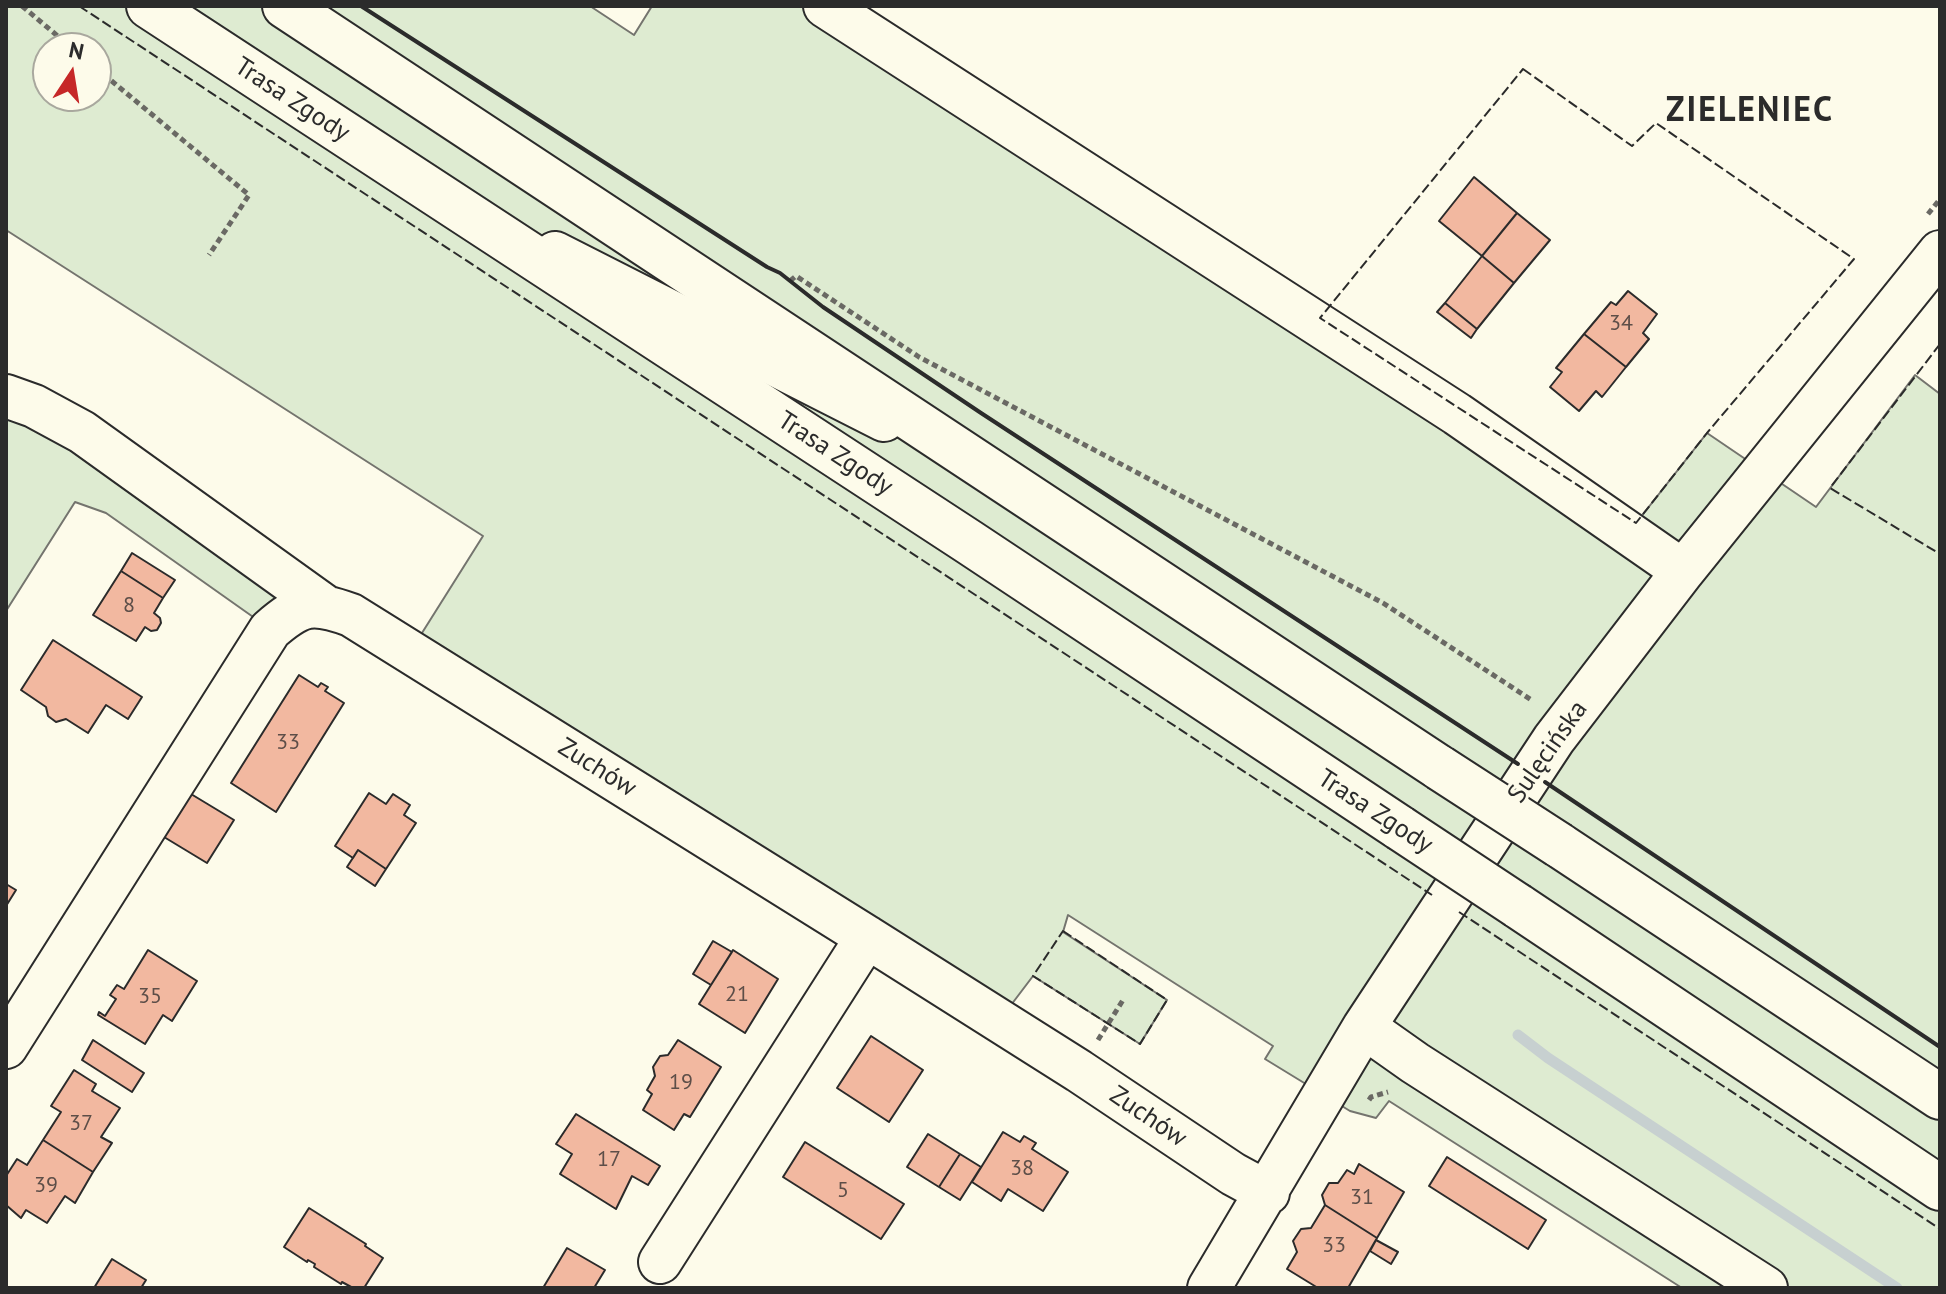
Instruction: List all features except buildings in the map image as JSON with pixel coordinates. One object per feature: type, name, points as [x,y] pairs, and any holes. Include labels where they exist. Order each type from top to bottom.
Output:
[{"type":"highway","name":"Trasa Zgody","points":[[149,6],[969,542],[1940,1188]]},
{"type":"highway","points":[[285,6],[1940,1097]]},
{"type":"street","points":[[825,6],[1457,414],[1683,571]]},
{"type":"street","points":[[469,126],[969,542]]},
{"type":"street","points":[[425,186],[1010,484]]},
{"type":"street","name":"Sulęcińska","points":[[1209,1288],[1364,1027],[1554,739],[1683,571],[1940,252]]},
{"type":"street","name":"Zuchów","points":[[6,396],[34,406],[82,432],[323,605],[351,615],[867,937],[1079,1071],[1233,1174],[1268,1193]]},
{"type":"street","points":[[6,1047],[262,642],[291,611],[323,605]]},
{"type":"street","points":[[660,1262],[867,937]]},
{"type":"street","points":[[1364,1027],[1415,1063],[1766,1288]]},
{"type":"path","points":[[22,6],[53,32]]},
{"type":"path","points":[[112,81],[249,195],[209,255]]},
{"type":"path","points":[[790,281],[796,276],[919,357],[1383,603],[1538,705]]},
{"type":"green space","points":[[6,6],[590,6],[634,35],[652,6],[856,6],[1629,532],[1707,433],[1816,507],[1915,375],[1940,394],[1940,1288],[1682,1288],[1389,1101],[1376,1118],[1350,1111],[1265,1059],[1273,1046],[1068,915],[1063,932],[1167,1000],[1140,1044],[1033,976],[1008,1009],[410,652],[483,536],[6,230]]},
{"type":"green space","points":[[6,397],[302,595],[256,619],[106,513],[75,502],[6,611]]},
{"type":"waterway","points":[[1518,1035],[1548,1058],[1897,1288]]},
{"type":"fence","points":[[79,6],[1432,895]]},
{"type":"fence","points":[[1523,69],[1632,146],[1656,123],[1854,259],[1707,433],[1636,523],[1320,318],[1523,69]]},
{"type":"fence","points":[[1940,344],[1830,488],[1940,554]]},
{"type":"fence","points":[[1459,912],[1940,1229]]},
{"type":"fence","points":[[1063,931],[1167,1000],[1140,1044],[1033,976],[1063,931]]},
{"type":"wall","points":[[361,6],[780,273],[823,307],[981,413],[1518,764]]},
{"type":"wall","points":[[1545,782],[1940,1047]]},
{"type":"district","name":"ZIELENIEC","points":[[1750,111]]}]
